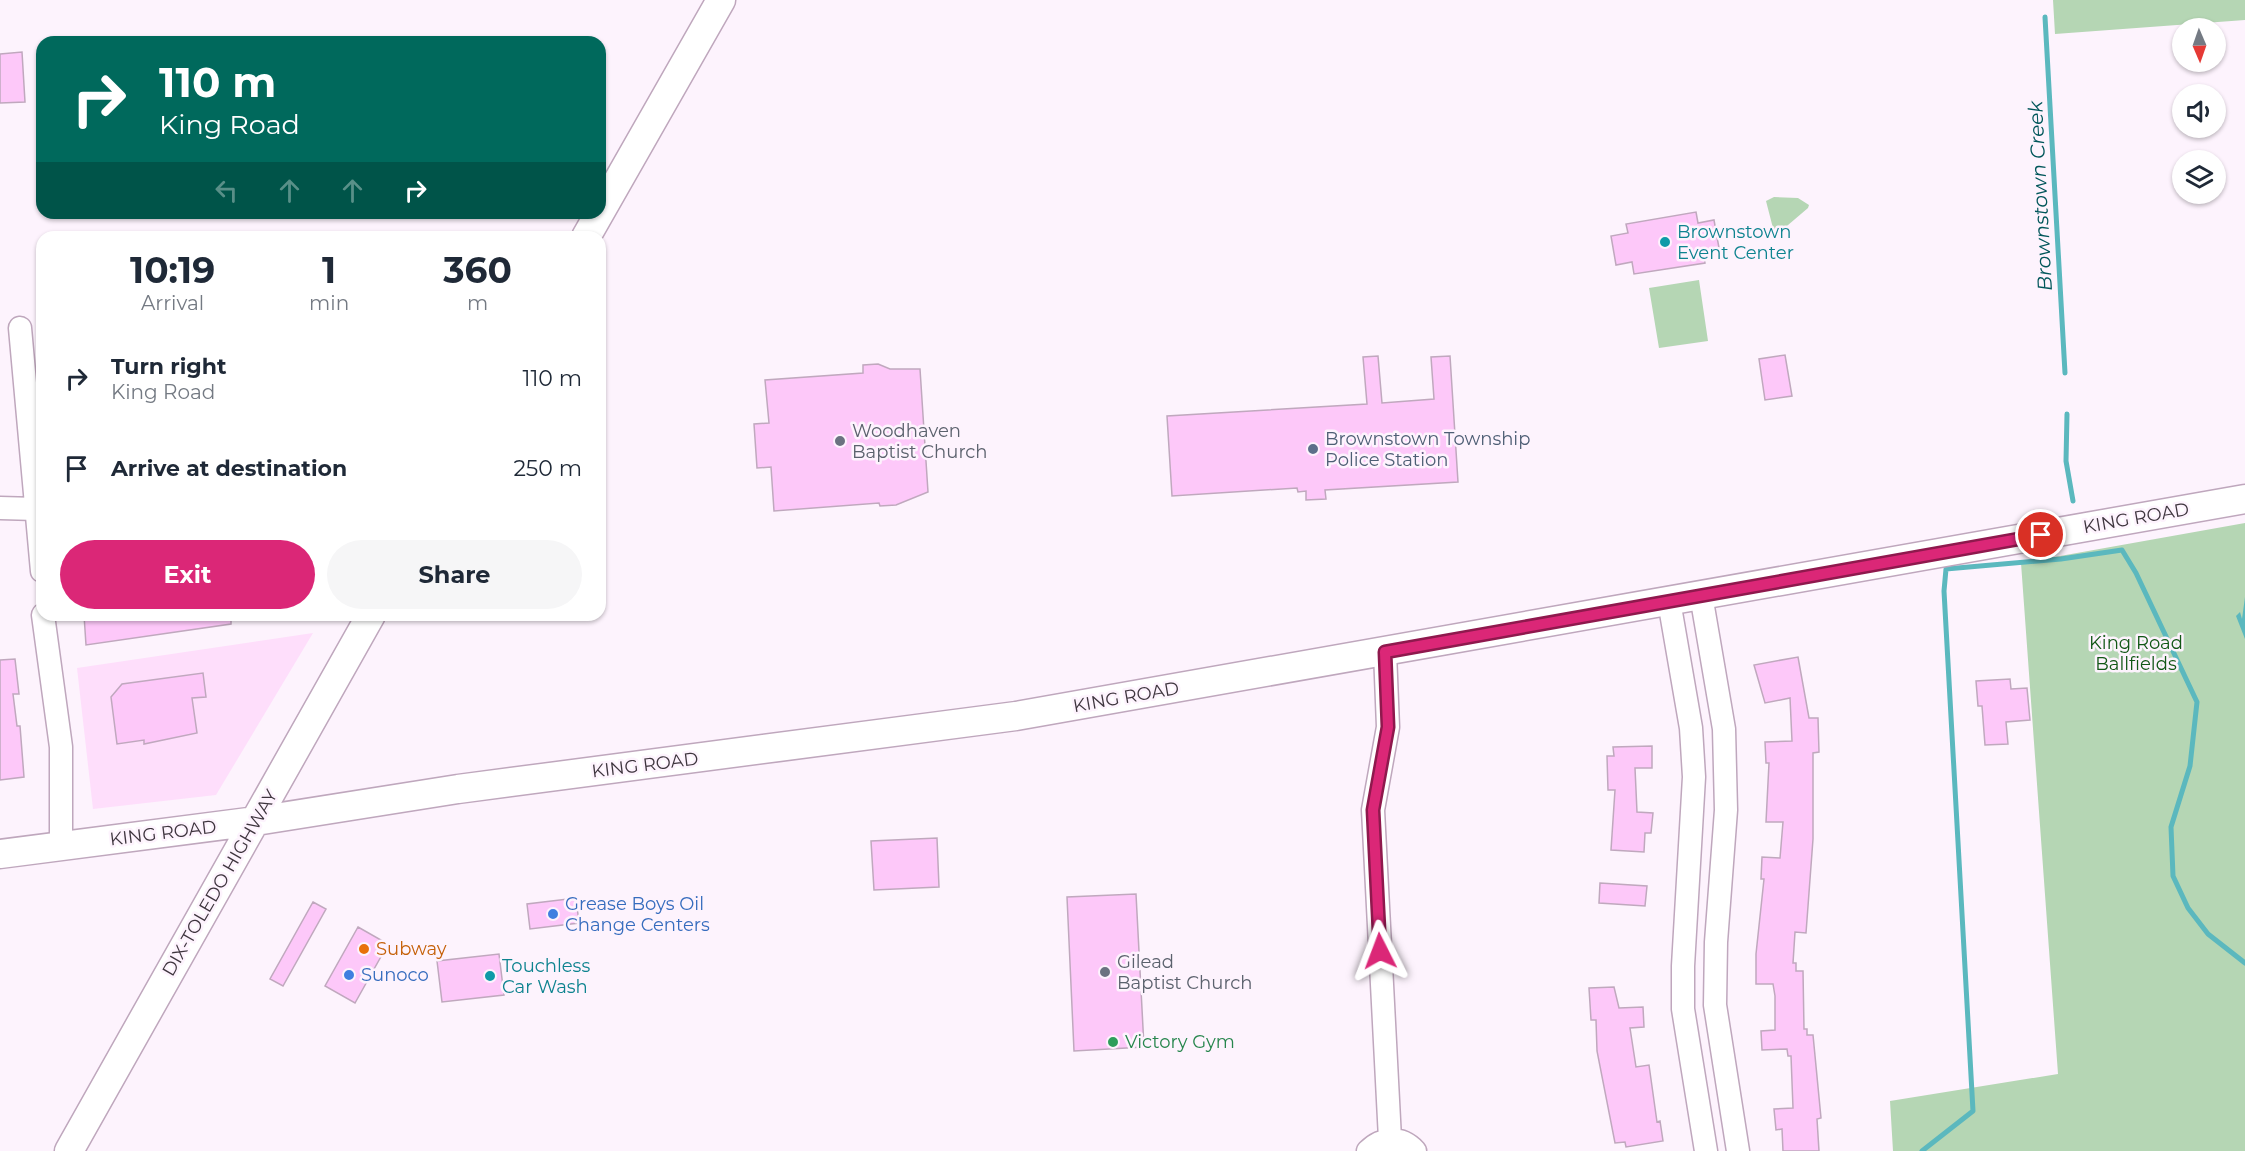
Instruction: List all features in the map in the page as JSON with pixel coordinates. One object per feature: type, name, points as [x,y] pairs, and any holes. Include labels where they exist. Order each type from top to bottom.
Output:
[{"type":"main road","points":[[606,202],[721,0]]},
{"type":"main road","name":"KING ROAD","points":[[0,854],[61,848],[458,789],[991,720],[2245,499]]},
{"type":"main road","name":"DIX-TOLEDO HIGHWAY","points":[[69,1151],[368,621]]},
{"type":"street","points":[[0,508],[36,509],[20,328]]},
{"type":"street","points":[[1701,595],[1724,729],[1726,778],[1716,942],[1715,1005],[1738,1151]]},
{"type":"street","points":[[1669,601],[1691,728],[1694,777],[1684,939],[1683,1010],[1706,1151]]},
{"type":"street","points":[[44,621],[61,747],[61,848]]},
{"type":"street","points":[[1385,652],[1388,727],[1373,810],[1390,1139]]},
{"type":"street","points":[[1694,777],[1726,778]]},
{"type":"street","points":[[1684,939],[1716,942]]},
{"type":"street","points":[[1698,1104],[1729,1098]]},
{"type":"street","points":[[1368,1151],[1381,1141],[1390,1139],[1400,1141],[1414,1151]]},
{"type":"shaded area","points":[[313,633],[216,795],[93,809],[77,668]]},
{"type":"green space","points":[[2053,0],[2245,0],[2245,20],[2226,21],[2226,18],[2172,18],[2172,25],[2055,34]]},
{"type":"green space","points":[[1774,197],[1798,198],[1809,205],[1781,231],[1774,232],[1766,201]]},
{"type":"green space","points":[[1699,280],[1708,341],[1659,348],[1649,288]]},
{"type":"green space","name":"King Road Ballfields","points":[[2245,523],[2245,1151],[1893,1151],[1890,1101],[2058,1074],[2021,563]]},
{"type":"water","points":[[2245,597],[2245,639],[2236,616],[2240,612],[2242,619]]},
{"type":"building","points":[[22,52],[25,102],[0,103],[0,54]]},
{"type":"building","name":"Brownstown Event Center","points":[[1696,212],[1698,223],[1714,220],[1719,248],[1703,251],[1705,263],[1634,274],[1632,262],[1616,265],[1611,236],[1628,233],[1626,224]]},
{"type":"building","points":[[1785,355],[1792,396],[1765,400],[1759,359]]},
{"type":"building","name":"Brownstown Township Police Station","points":[[1378,356],[1382,403],[1434,399],[1431,357],[1450,356],[1458,482],[1325,490],[1326,499],[1306,500],[1306,491],[1298,492],[1297,488],[1172,496],[1167,416],[1367,404],[1363,357]]},
{"type":"building","name":"Woodhaven Baptist Church","points":[[878,364],[890,369],[920,369],[928,492],[896,505],[880,506],[879,503],[774,511],[771,467],[757,468],[754,424],[769,423],[765,380],[863,373],[863,365]]},
{"type":"building","points":[[84,621],[231,621],[231,624],[86,645]]},
{"type":"building","points":[[1798,657],[1809,718],[1818,718],[1819,752],[1813,753],[1813,839],[1806,933],[1795,932],[1793,963],[1796,963],[1796,971],[1803,971],[1804,1029],[1807,1029],[1807,1035],[1813,1035],[1821,1118],[1817,1119],[1819,1151],[1783,1151],[1782,1129],[1776,1130],[1774,1109],[1793,1108],[1791,1056],[1788,1056],[1787,1049],[1762,1050],[1761,1031],[1775,1030],[1775,996],[1773,984],[1756,984],[1756,954],[1764,879],[1761,879],[1762,857],[1780,858],[1783,822],[1766,822],[1769,763],[1766,763],[1765,742],[1792,741],[1790,698],[1765,703],[1754,665]]},
{"type":"building","points":[[15,659],[19,694],[13,694],[17,726],[20,726],[24,777],[0,780],[0,660]]},
{"type":"building","points":[[203,673],[206,697],[192,698],[197,733],[144,744],[144,740],[117,744],[111,697],[122,684]]},
{"type":"building","points":[[2010,679],[2011,689],[2027,688],[2030,720],[2006,722],[2008,744],[1985,745],[1982,706],[1978,706],[1976,681]]},
{"type":"building","points":[[1652,746],[1652,768],[1635,768],[1637,812],[1653,813],[1651,833],[1645,833],[1644,852],[1611,850],[1615,790],[1608,790],[1607,756],[1614,756],[1613,747]]},
{"type":"building","points":[[937,838],[939,887],[874,890],[871,841]]},
{"type":"building","points":[[1600,883],[1647,886],[1645,906],[1599,903]]},
{"type":"building","name":"Gilead Baptist Church","points":[[1136,894],[1144,1047],[1074,1051],[1067,897]]},
{"type":"building","name":"Grease Boys Oil Change Centers","points":[[576,898],[579,923],[530,929],[527,904]]},
{"type":"building","points":[[313,902],[326,909],[283,986],[270,979]]},
{"type":"building","points":[[358,927],[388,944],[355,1003],[325,986]]},
{"type":"building","points":[[499,954],[504,995],[442,1002],[437,961]]},
{"type":"building","points":[[1614,987],[1619,1008],[1643,1007],[1644,1027],[1630,1028],[1636,1067],[1649,1065],[1657,1122],[1660,1121],[1663,1141],[1626,1147],[1625,1142],[1615,1143],[1597,1051],[1596,1020],[1591,1020],[1589,988]]},
{"type":"waterway","name":"Brownstown Creek","points":[[2045,17],[2065,373]]},
{"type":"waterway","name":"Brownstown Creek","points":[[2067,414],[2066,461],[2073,501]]},
{"type":"waterway","points":[[1922,1151],[1973,1111],[1944,591],[1946,569],[2061,559],[2122,550],[2136,573],[2197,702],[2190,766],[2171,827],[2173,876],[2188,908],[2208,934],[2245,963]]},
{"type":"place","name":"Brownstown Event Center","points":[[1665,242]]},
{"type":"place","name":"Woodhaven Baptist Church","points":[[840,441]]},
{"type":"place","name":"Brownstown Township Police Station","points":[[1313,449]]},
{"type":"place","name":"Grease Boys Oil Change Centers","points":[[553,914]]},
{"type":"place","name":"Subway","points":[[364,949]]},
{"type":"place","name":"Gilead Baptist Church","points":[[1105,972]]},
{"type":"place","name":"Sunoco","points":[[349,975]]},
{"type":"place","name":"Touchless Car Wash","points":[[490,976]]},
{"type":"place","name":"Victory Gym","points":[[1113,1042]]},
{"type":"route","points":[[1380,951],[1373,810],[1388,727],[1385,652],[2041,535]]}]
